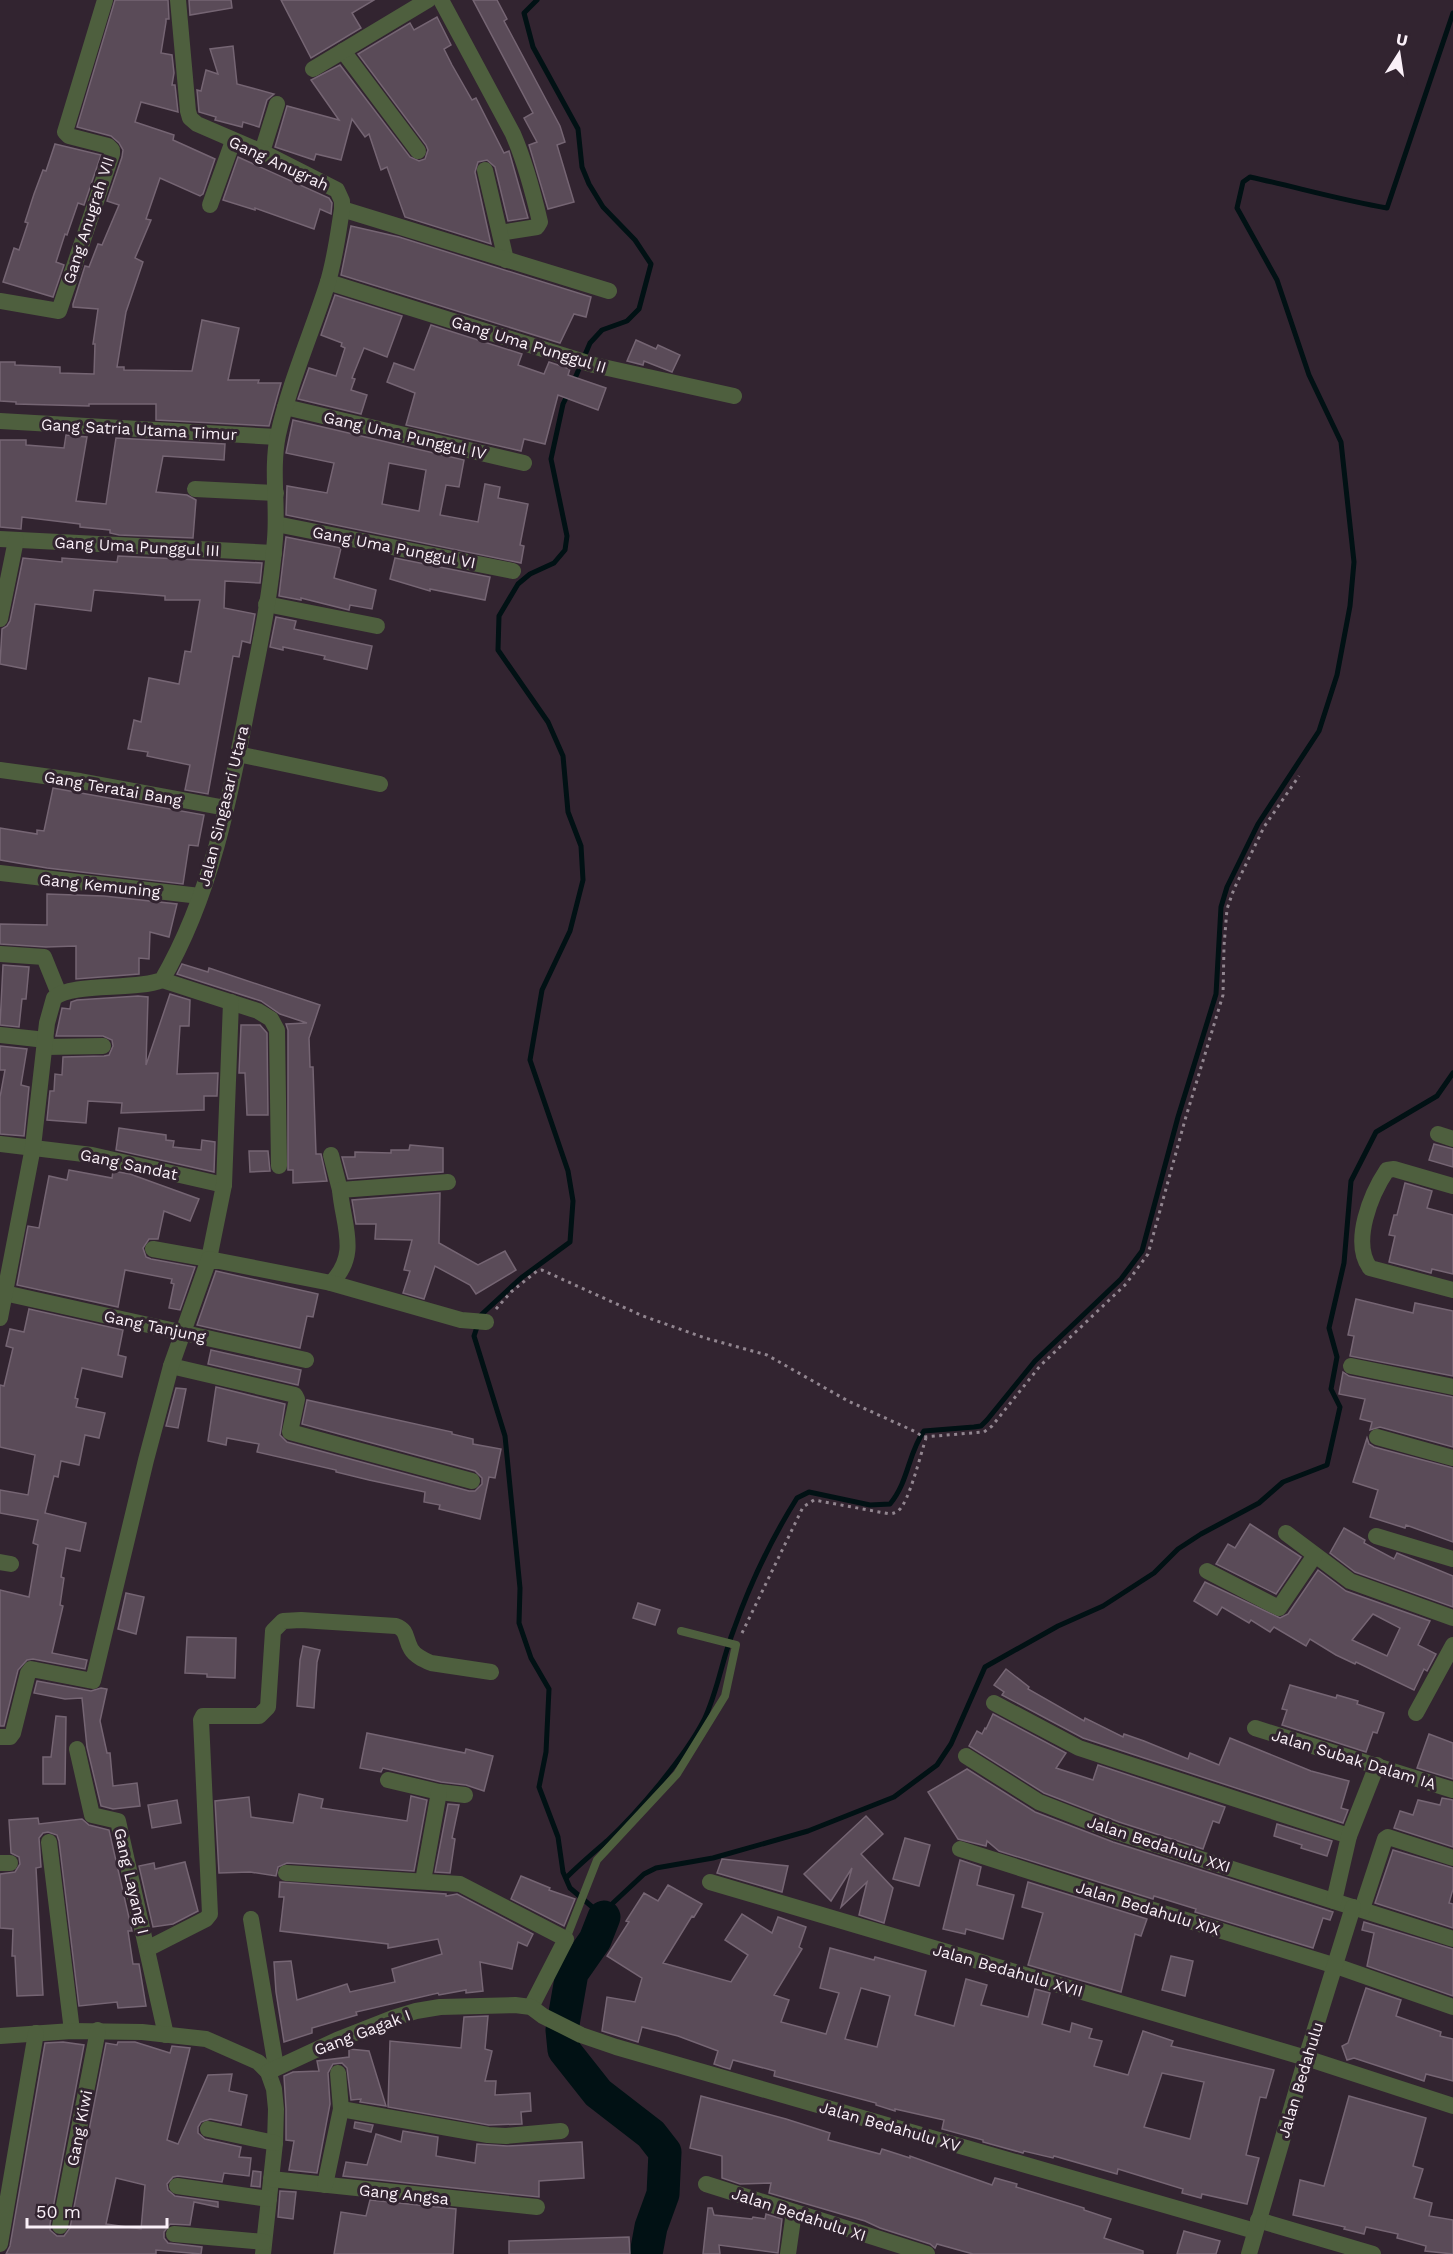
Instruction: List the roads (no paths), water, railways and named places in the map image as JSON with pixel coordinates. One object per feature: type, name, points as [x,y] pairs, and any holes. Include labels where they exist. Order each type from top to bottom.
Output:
[{"type":"street","name":"Gang Anugrah VII","points":[[0,301],[59,311],[112,154],[112,150],[108,147],[69,136],[65,132],[105,0]]},
{"type":"street","name":"Gang Anugrah","points":[[177,0],[190,118],[197,124],[262,152],[337,190],[342,201],[328,282],[285,407]]},
{"type":"street","points":[[313,69],[428,0]]},
{"type":"street","points":[[441,0],[513,134],[522,156],[540,222],[537,226],[500,233]]},
{"type":"street","points":[[343,51],[418,151]]},
{"type":"street","points":[[262,152],[277,104]]},
{"type":"street","points":[[210,205],[233,141]]},
{"type":"street","points":[[485,170],[506,260]]},
{"type":"street","points":[[342,209],[609,291]]},
{"type":"street","name":"Gang Uma Punggul II","points":[[328,282],[594,365],[734,396]]},
{"type":"street","name":"Jalan Singasari Utara","points":[[162,980],[174,958],[200,896],[226,808],[238,754],[274,553],[276,493],[274,468],[277,437],[285,407]]},
{"type":"street","name":"Gang Uma Punggul IV","points":[[285,407],[524,463]]},
{"type":"street","name":"Gang Satria Utama Timur","points":[[0,421],[277,437]]},
{"type":"street","points":[[195,489],[276,493]]},
{"type":"street","name":"Gang Uma Punggul VI","points":[[276,524],[513,571]]},
{"type":"street","points":[[0,619],[8,540]]},
{"type":"street","name":"Gang Uma Punggul III","points":[[8,540],[274,553]]},
{"type":"street","points":[[266,604],[376,626]]},
{"type":"street","points":[[238,754],[380,784]]},
{"type":"street","name":"Gang Teratai Bang","points":[[0,770],[80,781],[226,808]]},
{"type":"street","name":"Gang Kemuning","points":[[0,873],[200,896]]},
{"type":"street","points":[[0,954],[44,957],[59,994]]},
{"type":"street","points":[[0,1318],[2,1293],[33,1147],[52,1003],[59,994],[87,989],[137,986],[162,980],[268,1016],[277,1030],[279,1166]]},
{"type":"street","points":[[0,1737],[10,1737],[13,1733],[28,1673],[31,1669],[93,1681],[171,1366],[209,1259],[224,1185],[231,1002]]},
{"type":"street","points":[[0,1035],[45,1044],[103,1046]]},
{"type":"street","name":"Gang Sandat","points":[[0,1144],[92,1155],[224,1185]]},
{"type":"street","points":[[331,1155],[340,1190],[348,1253],[342,1272],[331,1283]]},
{"type":"street","points":[[1453,1186],[1394,1169],[1388,1170],[1371,1205],[1361,1238],[1362,1254],[1370,1268],[1453,1290]]},
{"type":"street","points":[[340,1190],[448,1182]]},
{"type":"street","points":[[153,1249],[331,1283],[461,1320],[486,1322]]},
{"type":"street","name":"Gang Tanjung","points":[[2,1293],[306,1360]]},
{"type":"street","points":[[171,1366],[295,1395],[297,1400],[290,1432],[472,1481]]},
{"type":"street","points":[[1351,1366],[1453,1387]]},
{"type":"street","points":[[1377,1437],[1453,1458]]},
{"type":"street","points":[[1286,1533],[1350,1581],[1453,1618]]},
{"type":"street","points":[[1376,1536],[1453,1559]]},
{"type":"street","points":[[1207,1572],[1279,1608],[1315,1556]]},
{"type":"street","points":[[147,1949],[206,1919],[210,1914],[201,1720],[203,1716],[259,1716],[266,1711],[270,1699],[272,1633],[279,1623],[289,1620],[396,1626],[405,1632],[411,1650],[423,1660],[491,1672]]},
{"type":"street","points":[[1416,1713],[1453,1645]]},
{"type":"street","points":[[994,1703],[1079,1748],[1349,1836]]},
{"type":"street","name":"Jalan Subak Dalam IA","points":[[1255,1728],[1377,1764],[1453,1790]]},
{"type":"street","name":"Gang Layang I","points":[[77,1749],[92,1815],[118,1821],[166,2035]]},
{"type":"street","name":"Jalan Bedahulu XXI","points":[[966,1756],[1039,1802],[1116,1832],[1453,1939]]},
{"type":"street","points":[[1334,1901],[1349,1836],[1377,1764]]},
{"type":"street","points":[[388,1780],[439,1792],[465,1795]]},
{"type":"street","points":[[423,1881],[439,1792]]},
{"type":"street","name":"Jalan Bedahulu","points":[[1249,2254],[1306,2058],[1336,1966],[1385,1839],[1391,1837],[1453,1857]]},
{"type":"street","points":[[49,1842],[72,2031]]},
{"type":"street","name":"Jalan Bedahulu XIX","points":[[960,1849],[1336,1966],[1453,2007]]},
{"type":"street","points":[[286,1873],[460,1884],[566,1939],[537,2012]]},
{"type":"street","name":"Jalan Bedahulu XVII","points":[[710,1882],[1306,2058],[1453,2106]]},
{"type":"street","points":[[174,2234],[264,2248],[276,2109],[251,1918]]},
{"type":"street","name":"Gang Gagak I","points":[[272,2070],[337,2040],[416,2011],[463,2006],[515,2005],[537,2012]]},
{"type":"street","name":"Jalan Bedahulu XV","points":[[537,2012],[570,2030],[616,2047],[1257,2226],[1373,2254]]},
{"type":"street","points":[[0,2036],[98,2030],[206,2039],[272,2070]]},
{"type":"street","name":"Gang Kiwi","points":[[60,2226],[98,2030]]},
{"type":"street","points":[[0,2244],[36,2033]]},
{"type":"street","points":[[325,2185],[341,2109],[338,2073]]},
{"type":"street","points":[[341,2109],[488,2135],[506,2136],[561,2131]]},
{"type":"street","points":[[208,2129],[274,2143]]},
{"type":"street","name":"Gang Angsa","points":[[271,2179],[537,2207]]},
{"type":"street","name":"Jalan Bedahulu XI","points":[[706,2184],[927,2254]]},
{"type":"street","points":[[177,2186],[269,2199]]},
{"type":"street","points":[[788,2254],[794,2212]]},
{"type":"lane","points":[[566,1939],[600,1855],[677,1774],[724,1696],[734,1645],[681,1631]]},
{"type":"waterway","points":[[537,0],[524,13],[533,47],[578,129],[582,167],[589,184],[603,207],[635,240],[651,264],[639,309],[627,321],[602,330],[590,343],[573,383]]},
{"type":"waterway","points":[[567,1877],[633,1815],[696,1735],[709,1709],[730,1640],[747,1595],[770,1545],[797,1498],[809,1492],[870,1505],[890,1504],[901,1486],[924,1431],[981,1426],[1035,1361],[1121,1279],[1142,1251],[1178,1117],[1216,994],[1221,907],[1227,887],[1258,824],[1319,731],[1337,675],[1350,606],[1354,562],[1341,442],[1309,375],[1277,280],[1237,208],[1243,182],[1250,177],[1387,208],[1453,13]]},
{"type":"waterway","points":[[569,392],[563,404],[551,459],[567,536],[565,550],[554,563],[530,574],[518,584],[499,616],[498,650],[548,722],[563,756],[568,812],[581,846],[583,880],[570,931],[542,990],[530,1060],[568,1171],[573,1201],[570,1242],[521,1278],[481,1315],[474,1336],[505,1436],[520,1588],[519,1623],[531,1658],[549,1689],[546,1752],[539,1787],[558,1837],[563,1872],[570,1888],[604,1917],[613,1903],[644,1874],[656,1868],[713,1858],[808,1831],[894,1797],[937,1765],[951,1744],[985,1667],[1058,1626],[1103,1606],[1154,1573],[1178,1549],[1259,1503],[1283,1482],[1327,1465],[1340,1407],[1331,1389],[1337,1357],[1329,1328],[1344,1263],[1351,1181],[1376,1132],[1437,1096],[1453,1073]]},
{"type":"waterway","points":[[604,1917],[595,1940],[572,1973],[562,2030],[564,2050],[598,2093],[651,2134],[665,2152],[663,2194],[651,2227],[646,2254]]}]
